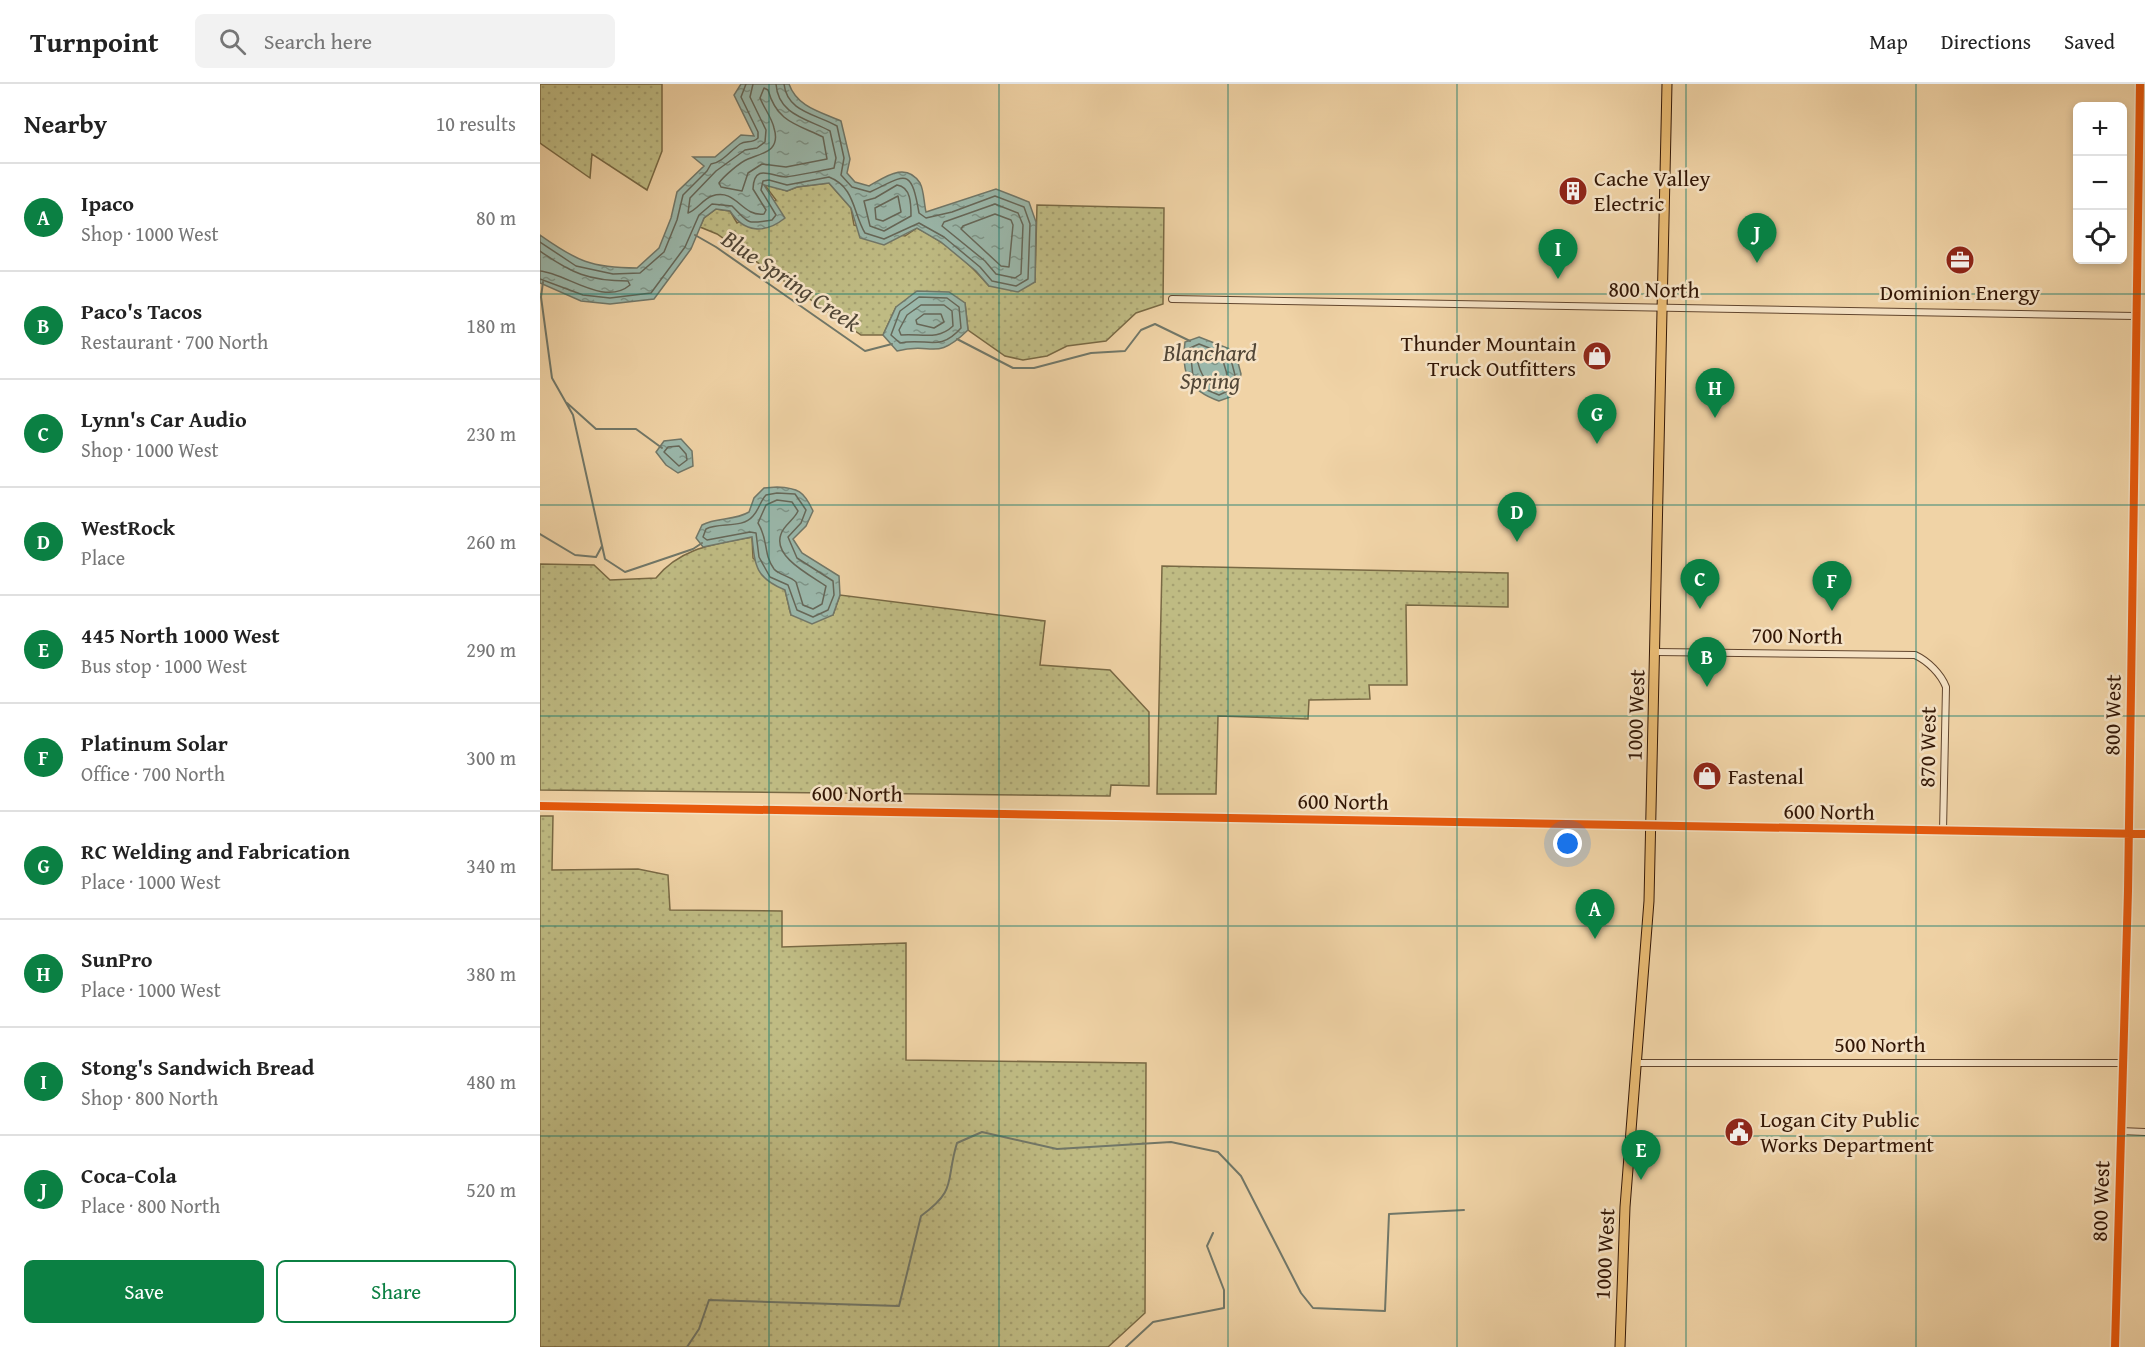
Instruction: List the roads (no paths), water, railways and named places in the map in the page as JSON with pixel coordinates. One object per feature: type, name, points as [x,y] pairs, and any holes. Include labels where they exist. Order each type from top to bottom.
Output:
[{"type":"main road","name":"1000 West","points":[[1620,1347],[1625,1207],[1647,946],[1657,652],[1666,84]]},
{"type":"street","name":"800 West","points":[[2115,1347],[2128,834],[2140,84]]},
{"type":"street","name":"800 North","points":[[1172,299],[2135,316]]},
{"type":"street","name":"700 North","points":[[1657,652],[1915,655],[1933,668]]},
{"type":"street","name":"870 West","points":[[1933,668],[1946,687],[1943,831]]},
{"type":"street","name":"600 North","points":[[540,806],[2145,834]]},
{"type":"street","name":"500 North","points":[[1637,1063],[2122,1063]]},
{"type":"street","points":[[2120,1131],[2145,1132]]},
{"type":"water","points":[[741,84],[789,84],[793,92],[804,103],[841,121],[850,159],[847,173],[855,182],[869,186],[895,173],[908,173],[920,183],[926,212],[996,189],[1029,202],[1036,222],[1035,282],[1018,292],[989,286],[976,271],[941,242],[917,228],[884,245],[860,238],[851,208],[829,183],[797,187],[787,191],[764,185],[785,218],[762,229],[742,224],[730,211],[716,209],[704,218],[691,249],[654,299],[610,304],[581,301],[540,283],[540,235],[575,257],[596,264],[621,268],[637,268],[659,248],[671,218],[677,192],[704,166],[693,157],[715,157],[741,135],[754,136],[734,95]]},
{"type":"water","points":[[917,291],[949,292],[965,303],[968,330],[957,340],[940,349],[918,348],[897,351],[883,335],[896,307]]},
{"type":"water","name":"Blanchard Spring","points":[[1199,337],[1235,351],[1241,374],[1236,395],[1219,401],[1200,392],[1189,379],[1184,363],[1185,342]]},
{"type":"water","points":[[681,439],[692,451],[693,466],[678,473],[666,465],[656,452],[664,441]]},
{"type":"water","points":[[777,487],[800,492],[807,499],[813,511],[806,526],[793,539],[802,553],[839,576],[840,595],[833,615],[812,624],[791,615],[785,590],[775,586],[763,576],[756,564],[752,537],[703,547],[696,538],[702,525],[749,512],[754,498],[764,488]]},
{"type":"waterway","name":"Blue Spring Creek","points":[[695,235],[716,247],[865,351],[892,344]]},
{"type":"waterway","points":[[543,282],[541,297],[552,378],[573,415],[605,559],[625,572],[693,549],[702,543]]},
{"type":"waterway","name":"Blue Spring Creek","points":[[957,339],[1013,368],[1034,368],[1091,353],[1125,351],[1141,330],[1155,324],[1190,341]]},
{"type":"waterway","points":[[567,403],[596,429],[636,429],[662,448]]},
{"type":"waterway","points":[[540,534],[575,555],[596,557],[602,546]]},
{"type":"waterway","points":[[687,1347],[699,1329],[709,1300],[899,1306],[921,1216],[941,1199],[945,1191],[957,1143],[982,1132],[1057,1149],[1171,1142],[1218,1152],[1241,1176],[1301,1293],[1313,1308],[1385,1311],[1389,1214],[1464,1210]]},
{"type":"waterway","points":[[1126,1347],[1153,1322],[1224,1308],[1224,1290],[1207,1246],[1213,1233]]},
{"type":"place","name":"Cache Valley Electric","points":[[1573,191]]},
{"type":"place","name":"Dominion Energy","points":[[1960,260]]},
{"type":"place","name":"Coca-Cola","points":[[1757,263]]},
{"type":"place","name":"Stong's Sandwich Bread","points":[[1558,279]]},
{"type":"place","name":"Thunder Mountain Truck Outfitters","points":[[1597,356]]},
{"type":"place","name":"SunPro","points":[[1715,418]]},
{"type":"place","name":"RC Welding and Fabrication","points":[[1597,444]]},
{"type":"place","name":"WestRock","points":[[1517,542]]},
{"type":"place","name":"Lynn's Car Audio","points":[[1700,609]]},
{"type":"place","name":"Platinum Solar","points":[[1832,611]]},
{"type":"place","name":"Paco's Tacos","points":[[1707,687]]},
{"type":"place","name":"Fastenal","points":[[1707,776]]},
{"type":"place","name":"Ipaco","points":[[1595,939]]},
{"type":"place","name":"Logan City Public Works Department","points":[[1739,1132]]},
{"type":"place","name":"445 North 1000 West","points":[[1641,1180]]}]
